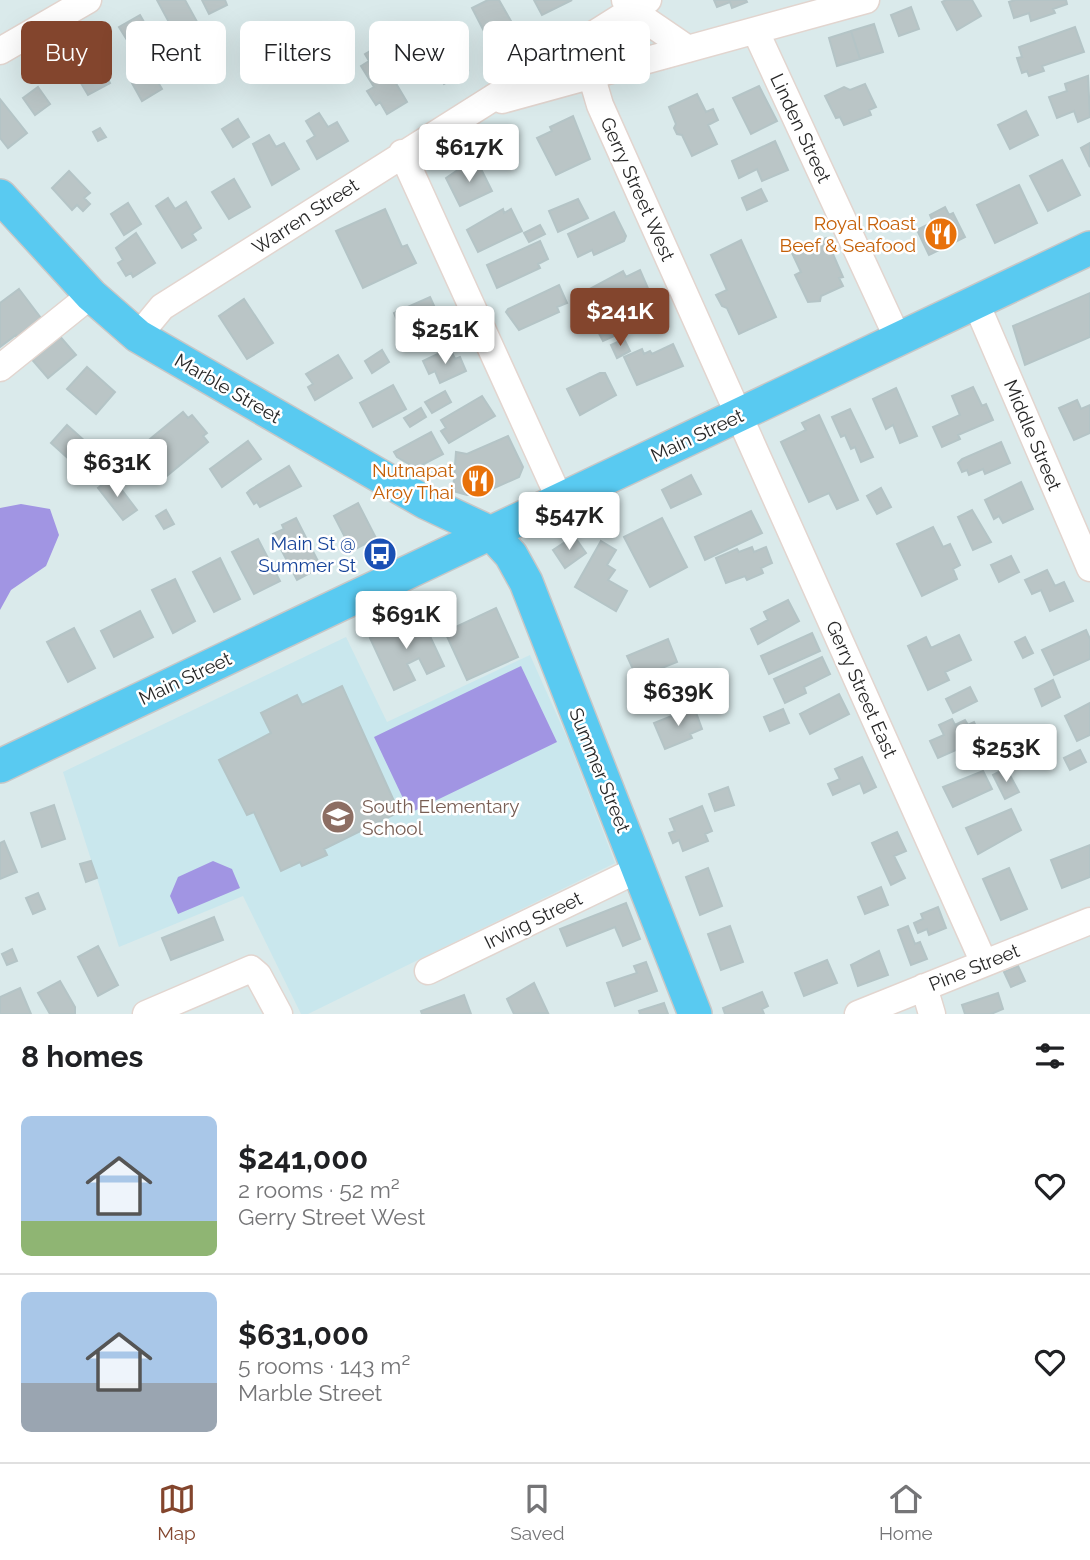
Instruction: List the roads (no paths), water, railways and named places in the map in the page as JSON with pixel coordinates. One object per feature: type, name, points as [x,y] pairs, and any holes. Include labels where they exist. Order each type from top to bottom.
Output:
[{"type":"main road","name":"Marble Street","points":[[0,196],[91,295],[138,335],[425,502],[491,533]]},
{"type":"main road","name":"Main Street","points":[[0,766],[1090,248]]},
{"type":"main road","name":"Summer Street","points":[[491,533],[511,555],[526,582],[695,1014]]},
{"type":"street","points":[[0,51],[88,0]]},
{"type":"street","name":"Warren Street","points":[[650,60],[866,0]]},
{"type":"street","points":[[625,21],[635,3],[688,49]]},
{"type":"street","name":"Warren Street","points":[[138,335],[162,307],[635,3]]},
{"type":"street","name":"Linden Street","points":[[756,32],[898,339]]},
{"type":"street","name":"Warren Street","points":[[480,105],[567,84]]},
{"type":"street","name":"Gerry Street West","points":[[594,84],[600,105],[740,415]]},
{"type":"street","points":[[402,153],[560,500]]},
{"type":"street","points":[[0,368],[91,295]]},
{"type":"street","name":"Middle Street","points":[[976,303],[1090,568]]},
{"type":"street","name":"Gerry Street East","points":[[740,415],[984,963]]},
{"type":"street","name":"Irving Street","points":[[428,971],[639,869]]},
{"type":"street","name":"Pine Street","points":[[858,1014],[1090,921]]},
{"type":"street","points":[[146,1014],[253,970],[279,1014]]},
{"type":"street","points":[[924,987],[932,1014]]},
{"type":"place","name":"Royal Roast Beef & Seafood","points":[[941,234]]},
{"type":"place","name":"Nutnapat Aroy Thai","points":[[478,481]]},
{"type":"place","name":"Main St @ Summer St","points":[[380,554]]},
{"type":"place","name":"South Elementary School","points":[[338,817]]}]
